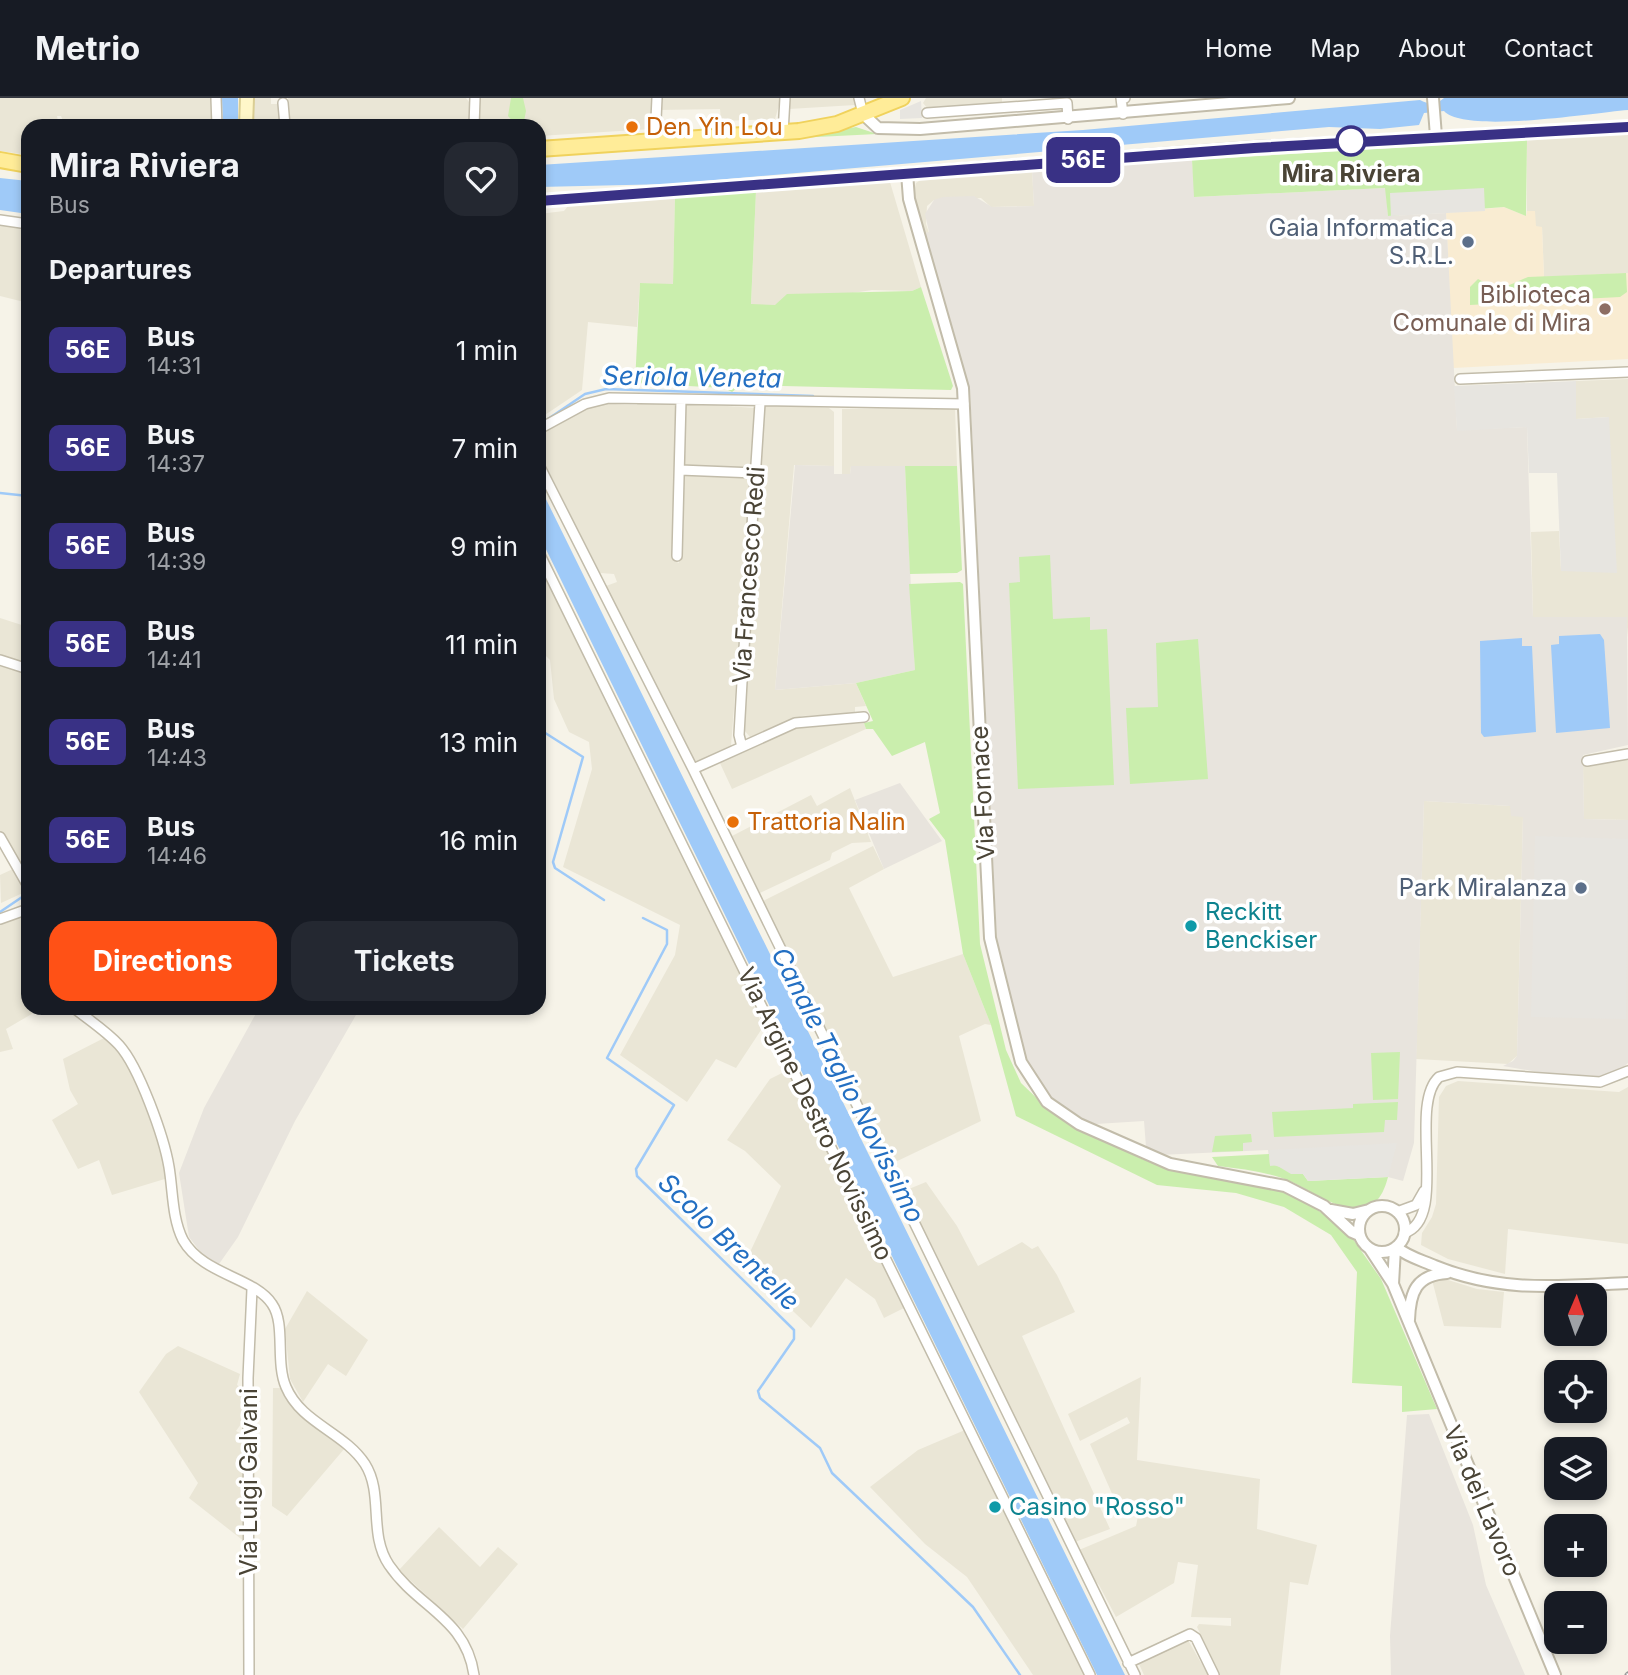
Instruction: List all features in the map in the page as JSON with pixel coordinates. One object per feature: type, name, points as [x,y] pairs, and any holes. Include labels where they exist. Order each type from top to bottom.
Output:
[{"type":"main road","points":[[246,119],[247,98]]},
{"type":"main road","points":[[546,149],[821,128],[902,98]]},
{"type":"main road","points":[[0,160],[21,164]]},
{"type":"street","points":[[216,98],[217,119]]},
{"type":"street","points":[[474,119],[475,98]]},
{"type":"street","points":[[655,141],[657,98]]},
{"type":"street","points":[[782,133],[785,98]]},
{"type":"street","points":[[859,98],[863,114],[878,128],[946,127],[1068,119],[1289,98]]},
{"type":"street","points":[[1123,114],[1121,98],[1125,98]]},
{"type":"street","points":[[1433,100],[1436,136]]},
{"type":"street","points":[[283,103],[284,119]]},
{"type":"street","points":[[926,113],[1067,103],[1068,119]]},
{"type":"street","points":[[995,108],[996,124]]},
{"type":"street","points":[[945,112],[946,127]]},
{"type":"street","points":[[546,200],[1436,136],[1628,127]]},
{"type":"street","name":"Via Fornace","points":[[907,173],[909,199],[960,379],[964,404],[990,938],[1021,1062],[1029,1079],[1047,1102],[1079,1124],[1170,1164],[1273,1182],[1305,1195],[1331,1210],[1352,1232],[1359,1235]]},
{"type":"street","points":[[0,220],[21,222]]},
{"type":"street","points":[[1460,379],[1628,372]]},
{"type":"street","points":[[546,425],[592,401],[628,398],[760,403],[964,404]]},
{"type":"street","points":[[677,555],[681,400]]},
{"type":"street","name":"Via Francesco Redi","points":[[742,747],[739,735],[760,403]]},
{"type":"street","points":[[680,470],[755,473]]},
{"type":"street","points":[[546,479],[693,769],[1135,1675]]},
{"type":"street","name":"Via Argine Destro Novissimo","points":[[546,567],[1090,1675]]},
{"type":"street","points":[[0,660],[21,667]]},
{"type":"street","points":[[693,769],[795,723],[864,717]]},
{"type":"street","points":[[1587,761],[1628,754]]},
{"type":"street","points":[[0,837],[21,873]]},
{"type":"street","points":[[0,919],[21,912]]},
{"type":"street","points":[[83,1015],[118,1044],[130,1063],[166,1155],[176,1219],[184,1241],[208,1264],[266,1297],[277,1314],[279,1366],[292,1399],[304,1413],[352,1449],[364,1462],[374,1486],[375,1521],[384,1557],[402,1581],[463,1637],[471,1655],[474,1675]]},
{"type":"street","points":[[1432,1264],[1413,1248],[1404,1234],[1404,1224],[1397,1212],[1384,1207],[1370,1210],[1360,1221],[1359,1235],[1370,1249],[1383,1252],[1395,1248],[1404,1234],[1420,1219],[1426,1202],[1428,1095],[1439,1077],[1457,1072],[1601,1082],[1613,1080],[1628,1071]]},
{"type":"street","points":[[1397,1212],[1416,1205],[1425,1190]]},
{"type":"street","name":"Via Fornace","points":[[1331,1210],[1353,1214],[1370,1210]]},
{"type":"street","points":[[1395,1248],[1451,1273],[1506,1286],[1628,1283]]},
{"type":"street","name":"Via del Lavoro","points":[[1393,1284],[1395,1248]]},
{"type":"street","name":"Via del Lavoro","points":[[1370,1249],[1393,1284],[1555,1675]]},
{"type":"street","name":"Via del Lavoro","points":[[1409,1326],[1409,1300],[1415,1286],[1432,1274],[1451,1273]]},
{"type":"street","name":"Via Luigi Galvani","points":[[249,1675],[248,1378],[252,1289]]},
{"type":"street","points":[[1128,1663],[1190,1634],[1196,1638],[1214,1675]]},
{"type":"shaded area","points":[[0,98],[214,98],[215,119],[62,119],[57,116],[58,119],[21,119],[21,154],[0,151]]},
{"type":"shaded area","points":[[253,98],[271,98],[271,104],[278,104],[279,119],[253,119]]},
{"type":"shaded area","points":[[288,98],[466,98],[469,102],[470,119],[288,119]]},
{"type":"shaded area","points":[[478,98],[654,98],[652,129],[546,136],[546,119],[477,119]]},
{"type":"shaded area","points":[[659,98],[781,98],[775,119],[721,121],[720,109],[658,110]]},
{"type":"shaded area","points":[[790,98],[854,98],[855,105],[789,109]]},
{"type":"shaded area","points":[[926,98],[1002,98],[1002,102],[928,109],[923,103]]},
{"type":"shaded area","points":[[921,101],[922,118],[900,119],[900,110]]},
{"type":"shaded area","points":[[1628,134],[1628,273],[1544,277],[1542,227],[1536,227],[1527,211],[1527,140]]},
{"type":"shaded area","points":[[1192,160],[1195,197],[1386,188],[1388,216],[1446,213],[1457,430],[1527,427],[1533,617],[1627,617],[1628,745],[1583,755],[1584,819],[1628,820],[1628,1063],[1617,1072],[1599,1076],[1544,1073],[1503,1066],[1517,1056],[1523,817],[1511,816],[1510,806],[1424,801],[1414,1143],[1403,1181],[1388,1177],[1291,1174],[1270,1166],[1268,1150],[1159,1155],[1146,1147],[1144,1121],[1096,1124],[1072,1115],[1051,1100],[1023,1060],[997,942],[970,390],[925,233],[929,232],[925,214],[934,200],[943,197],[974,196],[992,207],[1034,206],[1032,170]]},
{"type":"shaded area","points":[[1032,170],[1034,206],[991,207],[981,198],[934,200],[927,206],[926,224],[929,233],[925,233],[913,195],[916,183],[922,179]]},
{"type":"shaded area","points":[[890,182],[921,287],[912,291],[872,290],[775,305],[751,305],[756,191]]},
{"type":"shaded area","points":[[1484,188],[1485,211],[1391,216],[1390,193]]},
{"type":"shaded area","points":[[675,197],[673,285],[640,283],[637,327],[588,322],[582,390],[546,414],[546,213],[564,211],[568,206]]},
{"type":"shaded area","points":[[1504,207],[1526,216],[1527,211],[1535,211],[1536,226],[1542,227],[1544,277],[1628,273],[1628,359],[1453,368],[1446,213]]},
{"type":"shaded area","points":[[0,225],[21,228],[21,301],[0,296]]},
{"type":"shaded area","points":[[1628,379],[1628,637],[1626,617],[1533,618],[1531,532],[1559,531],[1561,571],[1609,417],[1576,419],[1576,381]]},
{"type":"shaded area","points":[[1576,381],[1576,419],[1609,417],[1617,573],[1561,571],[1557,473],[1529,473],[1527,427],[1457,431],[1454,386]]},
{"type":"shaded area","points":[[638,401],[677,405],[674,561],[679,563],[683,473],[751,475],[740,666],[737,669],[731,746],[695,763],[606,586],[617,582],[614,574],[600,573],[546,466],[546,429],[593,403],[637,405]]},
{"type":"shaded area","points":[[686,403],[755,408],[751,470],[683,467]]},
{"type":"shaded area","points":[[764,407],[829,408],[834,412],[834,466],[794,465],[775,690],[856,683],[866,706],[855,707],[855,713],[802,716],[750,737],[744,730],[745,664]]},
{"type":"shaded area","points":[[955,408],[957,466],[851,466],[850,474],[842,474],[842,409]]},
{"type":"shaded area","points":[[795,465],[834,466],[834,474],[850,474],[851,466],[905,466],[915,670],[856,683],[775,690]]},
{"type":"shaded area","points":[[546,579],[734,960],[763,1027],[736,1068],[716,1059],[687,1102],[620,1055],[675,955],[680,925],[563,867],[592,769],[589,742],[569,732],[554,699],[550,660],[546,656]]},
{"type":"shaded area","points":[[0,618],[21,625],[21,864],[0,831]]},
{"type":"shaded area","points":[[864,723],[866,729],[732,789],[719,761],[790,729]]},
{"type":"shaded area","points":[[1628,756],[1628,820],[1584,819],[1583,765]]},
{"type":"shaded area","points":[[900,783],[942,841],[884,869],[855,800]]},
{"type":"shaded area","points":[[850,788],[871,842],[852,843],[832,853],[830,860],[760,893],[732,836],[811,795],[817,806]]},
{"type":"shaded area","points":[[1424,801],[1511,806],[1523,816],[1517,1056],[1508,1064],[1416,1059]]},
{"type":"shaded area","name":"Park Miralanza","points":[[1535,836],[1628,839],[1626,1019],[1531,1017]]},
{"type":"shaded area","points":[[873,846],[884,869],[849,888],[893,977],[963,954],[991,1025],[985,1024],[959,1036],[981,1121],[889,1165],[763,901]]},
{"type":"shaded area","points":[[15,868],[21,882],[21,894],[1,903],[0,875]]},
{"type":"shaded area","points":[[17,914],[21,916],[21,1015],[30,1015],[6,1029],[13,1049],[0,1052],[0,923]]},
{"type":"shaded area","points":[[255,1015],[356,1015],[295,1121],[238,1237],[219,1264],[202,1254],[189,1237],[179,1173],[204,1108]]},
{"type":"shaded area","points":[[106,1037],[115,1045],[133,1075],[166,1162],[168,1178],[112,1195],[99,1160],[78,1169],[52,1120],[78,1104],[70,1090],[63,1059]]},
{"type":"shaded area","points":[[788,1070],[820,1129],[904,1308],[884,1318],[875,1299],[846,1278],[811,1328],[744,1265],[781,1186],[745,1151],[727,1140],[770,1079]]},
{"type":"shaded area","points":[[1458,1081],[1619,1092],[1628,1087],[1628,1244],[1508,1229],[1505,1274],[1448,1259],[1421,1245],[1422,1233],[1436,1204],[1439,1097],[1446,1086]]},
{"type":"shaded area","points":[[1397,1143],[1388,1177],[1308,1181],[1303,1174],[1291,1174],[1276,1165],[1270,1166],[1269,1150]]},
{"type":"shaded area","points":[[926,1182],[957,1226],[978,1266],[1022,1242],[1032,1249],[1038,1246],[1057,1275],[1075,1312],[1022,1336],[1110,1529],[1075,1542],[904,1191]]},
{"type":"shaded area","points":[[1445,1279],[1477,1289],[1504,1292],[1501,1328],[1444,1326],[1432,1280]]},
{"type":"shaded area","points":[[307,1291],[368,1340],[346,1376],[328,1364],[303,1402],[290,1379],[285,1329]]},
{"type":"shaded area","points":[[178,1346],[240,1374],[237,1385],[244,1390],[242,1400],[247,1406],[244,1420],[236,1431],[242,1434],[245,1432],[245,1542],[189,1498],[198,1483],[139,1392],[166,1354]]},
{"type":"shaded area","points":[[1141,1377],[1137,1460],[1260,1479],[1257,1529],[1317,1545],[1308,1585],[1290,1582],[1280,1675],[1220,1675],[1197,1627],[1199,1624],[1231,1626],[1231,1618],[1191,1617],[1198,1565],[1178,1562],[1174,1583],[1116,1617],[1099,1585],[1092,1578],[1079,1550],[1136,1526],[1141,1501],[1114,1498],[1090,1444],[1130,1423],[1127,1417],[1080,1441],[1068,1414]]},
{"type":"shaded area","points":[[273,1388],[282,1388],[295,1409],[345,1448],[287,1516],[272,1506]]},
{"type":"shaded area","points":[[1429,1414],[1473,1525],[1486,1585],[1525,1675],[1391,1675],[1390,1636],[1407,1415]]},
{"type":"shaded area","points":[[965,1430],[1000,1496],[1084,1675],[1033,1675],[967,1577],[925,1544],[870,1487],[918,1450]]},
{"type":"shaded area","points":[[439,1527],[480,1567],[498,1547],[518,1564],[463,1629],[399,1570]]},
{"type":"shaded area","points":[[1188,1640],[1208,1675],[1144,1675],[1139,1664]]},
{"type":"green space","points":[[511,98],[523,98],[526,111],[524,119],[511,119],[508,116]]},
{"type":"green space","points":[[856,127],[877,134],[797,138]]},
{"type":"green space","points":[[1527,140],[1526,216],[1504,207],[1388,216],[1385,188],[1194,197],[1192,160]]},
{"type":"green space","points":[[756,191],[751,304],[775,305],[787,294],[912,291],[921,287],[953,386],[951,390],[741,385],[732,392],[724,388],[635,383],[640,283],[673,284],[675,197]]},
{"type":"green space","points":[[1626,273],[1627,292],[1620,297],[1470,305],[1470,287],[1478,279],[1491,286],[1505,287],[1528,277]]},
{"type":"green space","points":[[905,466],[957,466],[962,570],[957,573],[910,574]]},
{"type":"green space","points":[[1050,555],[1053,619],[1090,617],[1090,630],[1107,629],[1114,785],[1018,789],[1009,583],[1020,582],[1019,557]]},
{"type":"green space","points":[[909,584],[963,584],[980,944],[1006,1050],[1021,1083],[1046,1107],[1074,1127],[1142,1159],[1166,1168],[1267,1185],[1284,1191],[1305,1201],[1348,1232],[1381,1279],[1437,1409],[1402,1412],[1402,1386],[1352,1383],[1357,1272],[1331,1235],[1284,1207],[1236,1193],[1157,1185],[1016,1116],[991,1025],[963,954],[945,840],[929,819],[940,813],[925,742],[892,756],[873,729],[866,729],[864,723],[873,721],[856,683],[915,670]]},
{"type":"green space","points":[[1198,639],[1208,779],[1130,784],[1126,708],[1158,707],[1156,643]]},
{"type":"green space","points":[[1400,1052],[1398,1099],[1373,1100],[1371,1053]]},
{"type":"green space","points":[[1398,1102],[1397,1120],[1385,1120],[1384,1132],[1274,1137],[1272,1112],[1353,1108],[1353,1104]]},
{"type":"green space","points":[[1251,1134],[1252,1142],[1243,1143],[1243,1151],[1212,1152],[1215,1136]]},
{"type":"green space","points":[[1269,1154],[1270,1165],[1303,1174],[1308,1181],[1388,1177],[1381,1195],[1371,1205],[1359,1209],[1346,1208],[1283,1179],[1256,1171],[1218,1166],[1212,1157]]},
{"type":"water","points":[[222,98],[238,98],[238,119],[223,119]]},
{"type":"water","points":[[1444,98],[1628,98],[1628,110],[1502,122],[1456,118],[1444,111],[1424,113],[1419,125],[1380,129],[1329,127],[670,184],[546,187],[546,165],[1083,130],[1420,100],[1432,104]]},
{"type":"water","points":[[0,178],[21,180],[21,213],[0,210]]},
{"type":"water","points":[[546,499],[1125,1675],[1097,1675],[546,549]]},
{"type":"water","points":[[1600,634],[1604,640],[1610,728],[1556,733],[1551,645],[1559,644],[1559,636]]},
{"type":"water","points":[[1522,638],[1522,646],[1532,646],[1536,732],[1484,737],[1481,733],[1480,641]]},
{"type":"waterway","name":"Seriola Veneta","points":[[546,420],[585,394],[606,389],[813,396]]},
{"type":"waterway","name":"Scolo Brentelle","points":[[0,493],[21,495]]},
{"type":"waterway","name":"Scolo Brentelle","points":[[546,733],[583,757],[553,862],[555,868],[604,900]]},
{"type":"waterway","name":"Seriola Veneta","points":[[0,912],[21,898]]},
{"type":"waterway","name":"Scolo Brentelle","points":[[643,918],[667,930],[667,944],[607,1058],[674,1105],[636,1169],[637,1176],[794,1330],[794,1339],[758,1391],[760,1398],[820,1448],[832,1473],[973,1607],[1020,1675]]},
{"type":"bus line","name":"56E","points":[[546,200],[1254,148],[1628,127]]},
{"type":"place","name":"Den Yin Lou","points":[[632,127]]},
{"type":"place","name":"Mira Riviera","points":[[1351,141]]},
{"type":"place","name":"Gaia Informatica S.R.L.","points":[[1468,242]]},
{"type":"place","name":"Biblioteca Comunale di Mira","points":[[1605,309]]},
{"type":"place","name":"Trattoria Nalin","points":[[733,822]]},
{"type":"place","name":"Park Miralanza","points":[[1581,888]]},
{"type":"place","name":"Reckitt Benckiser","points":[[1191,926]]},
{"type":"place","name":"Casino \"Rosso\"","points":[[995,1507]]},
{"type":"water label","name":"Canale Taglio Novissimo","points":[[848,1085]]}]
